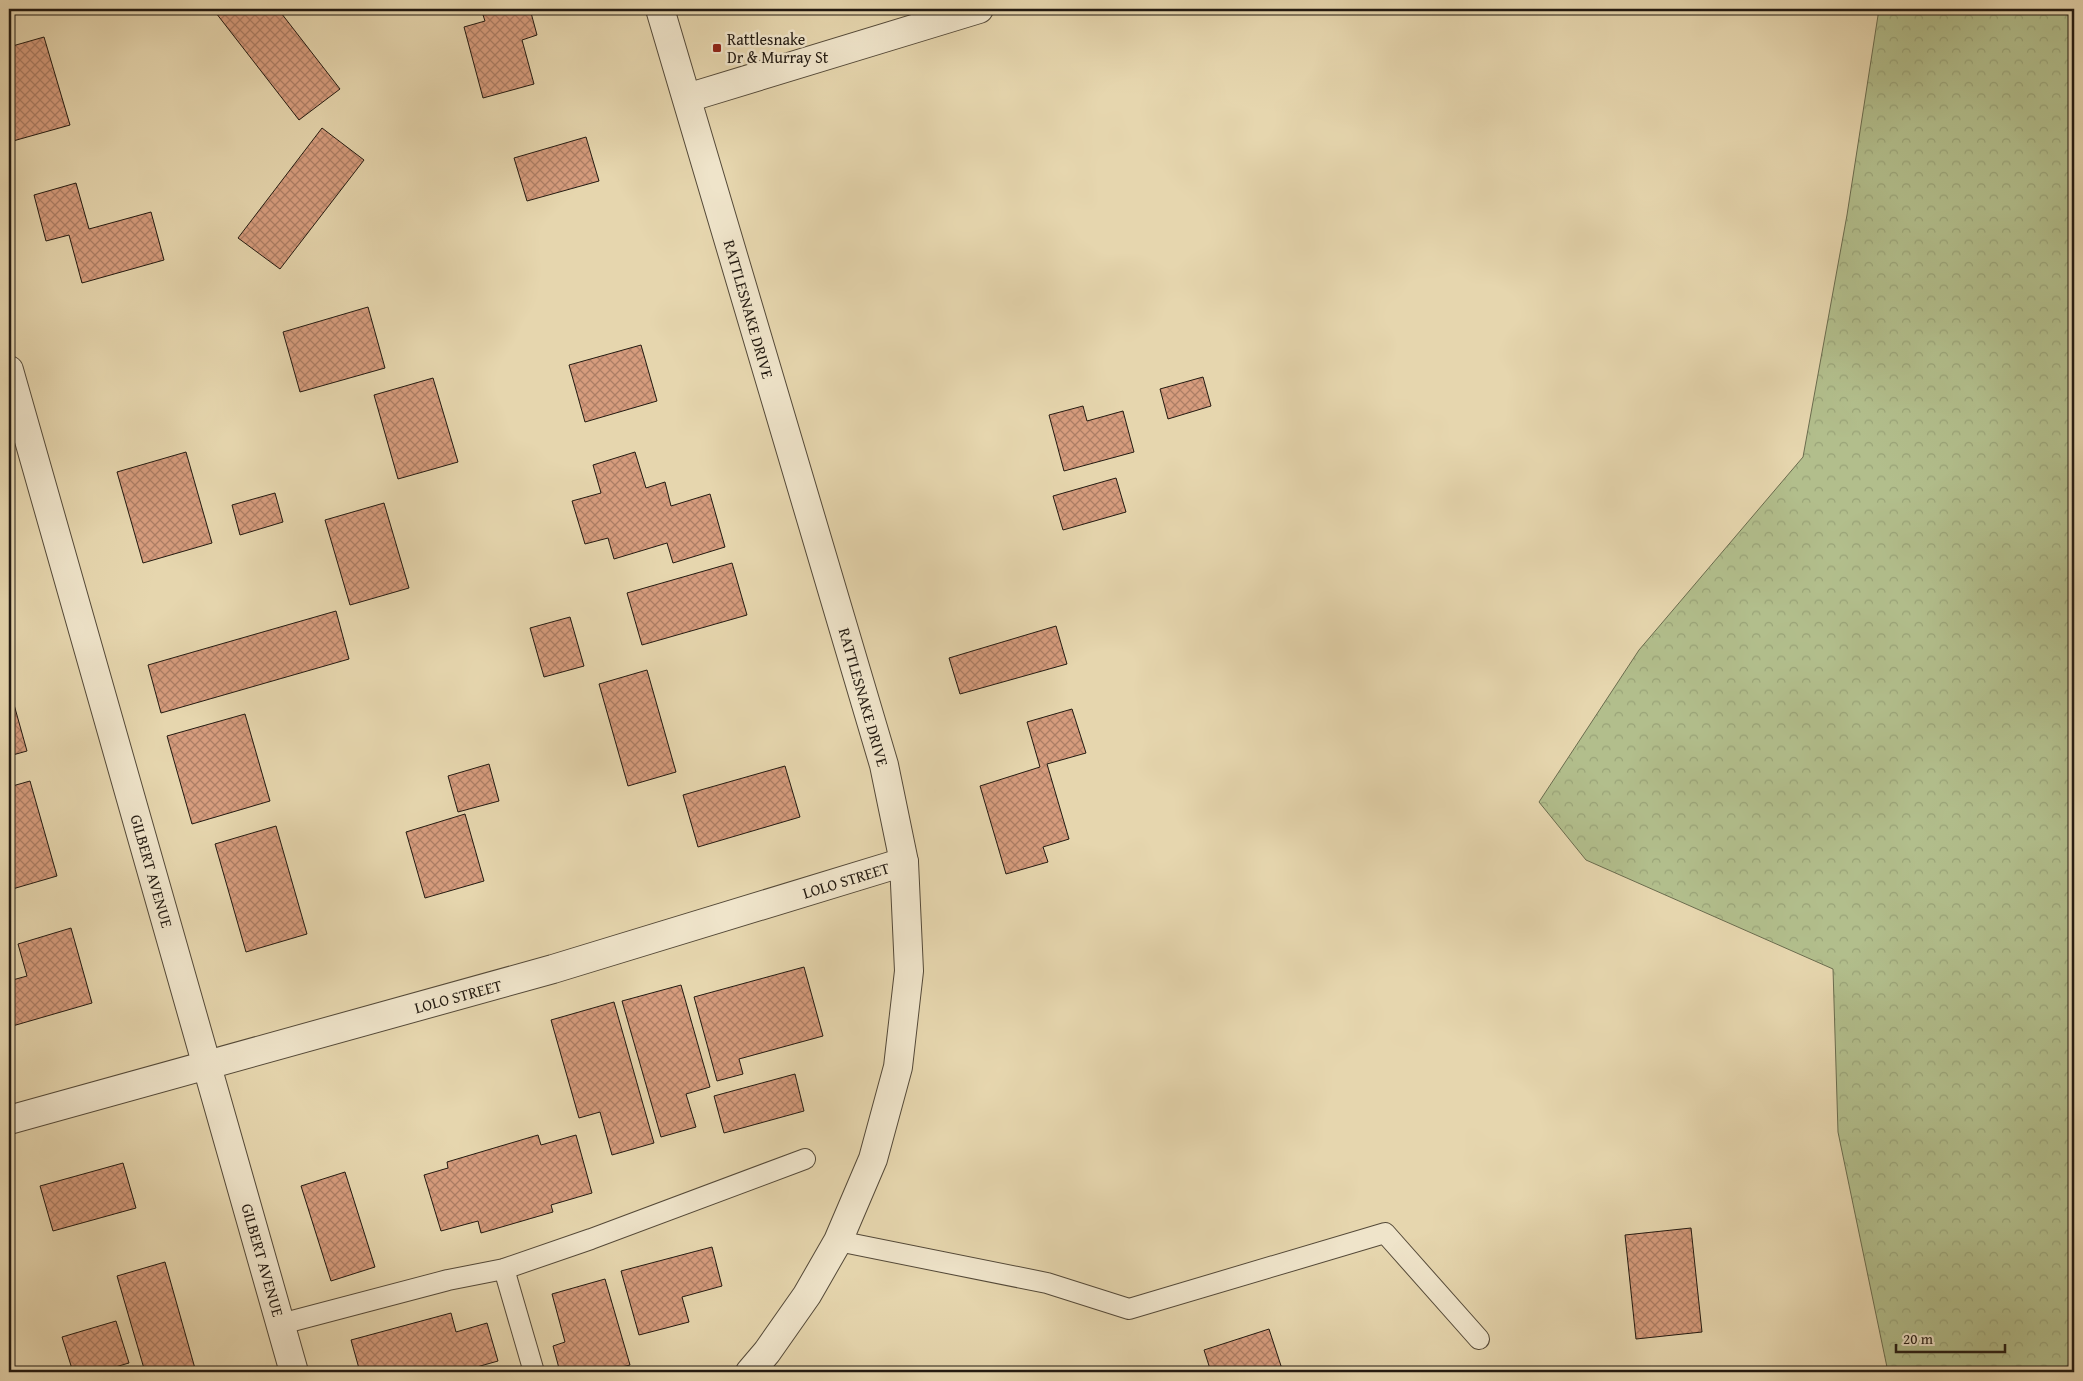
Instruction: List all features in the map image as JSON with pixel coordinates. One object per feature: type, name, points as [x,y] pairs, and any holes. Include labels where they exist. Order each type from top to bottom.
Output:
[{"type":"street","name":"RATTLESNAKE DRIVE","points":[[660,9],[884,765],[904,862],[910,971],[898,1067],[873,1159],[838,1241],[807,1295],[767,1352],[750,1372]]},
{"type":"street","points":[[687,98],[979,9]]},
{"type":"street","name":"GILBERT AVENUE","points":[[9,370],[294,1372]]},
{"type":"street","name":"LOLO STREET","points":[[9,1120],[553,969],[904,862]]},
{"type":"lane","points":[[281,1324],[448,1280],[504,1269],[591,1239],[805,1158]]},
{"type":"lane","points":[[838,1241],[1047,1284],[1129,1309],[1385,1233],[1479,1339]]},
{"type":"lane","points":[[504,1269],[534,1372]]},
{"type":"green space","points":[[1879,9],[2074,9],[2074,1372],[1888,1372],[1838,1132],[1833,969],[1586,860],[1539,802],[1639,650],[1803,457],[1847,215]]},
{"type":"building","points":[[9,9],[35,9],[9,16]]},
{"type":"building","points":[[222,9],[278,9],[340,89],[299,120],[216,13]]},
{"type":"building","points":[[481,9],[530,9],[537,35],[522,40],[534,84],[483,98],[464,27],[485,21]]},
{"type":"building","points":[[44,37],[70,125],[13,141],[9,127],[9,47]]},
{"type":"building","points":[[322,128],[364,160],[280,269],[238,238]]},
{"type":"building","points":[[586,137],[599,181],[527,201],[514,158]]},
{"type":"building","points":[[76,183],[89,229],[151,212],[164,260],[82,283],[69,235],[46,241],[34,195]]},
{"type":"building","points":[[368,307],[385,368],[300,392],[283,332]]},
{"type":"building","points":[[641,345],[657,401],[585,422],[569,365]]},
{"type":"building","points":[[1203,377],[1211,406],[1168,419],[1160,389]]},
{"type":"building","points":[[433,378],[458,462],[398,479],[374,395]]},
{"type":"building","points":[[1083,406],[1087,421],[1123,411],[1134,452],[1064,471],[1049,415]]},
{"type":"building","points":[[186,452],[212,543],[143,563],[117,472]]},
{"type":"building","points":[[635,452],[646,488],[665,482],[671,506],[710,494],[725,547],[673,563],[667,543],[614,559],[608,538],[585,544],[572,501],[601,493],[593,465]]},
{"type":"building","points":[[1116,478],[1126,512],[1063,530],[1053,496]]},
{"type":"building","points":[[275,493],[283,522],[240,535],[232,505]]},
{"type":"building","points":[[384,503],[409,588],[350,605],[325,520]]},
{"type":"building","points":[[732,563],[747,615],[642,645],[627,593]]},
{"type":"building","points":[[336,611],[349,659],[161,713],[148,665]]},
{"type":"building","points":[[570,617],[584,666],[544,677],[530,628]]},
{"type":"building","points":[[1056,626],[1067,664],[960,694],[949,658]]},
{"type":"building","points":[[647,670],[676,772],[628,786],[599,684]]},
{"type":"building","points":[[13,701],[27,751],[9,756],[9,703]]},
{"type":"building","points":[[1072,709],[1086,753],[1047,764],[1069,839],[1043,847],[1048,862],[1006,874],[980,786],[1040,767],[1027,722]]},
{"type":"building","points":[[245,714],[270,801],[192,824],[167,736]]},
{"type":"building","points":[[489,764],[499,801],[458,812],[448,776]]},
{"type":"building","points":[[785,766],[800,817],[698,847],[683,795]]},
{"type":"building","points":[[30,781],[57,876],[9,890],[9,787]]},
{"type":"building","points":[[465,814],[484,881],[425,898],[406,832]]},
{"type":"building","points":[[276,826],[307,934],[246,952],[215,844]]},
{"type":"building","points":[[71,928],[92,1003],[9,1027],[9,981],[27,976],[18,944]]},
{"type":"building","points":[[804,967],[823,1036],[739,1059],[743,1074],[717,1081],[694,997]]},
{"type":"building","points":[[681,985],[710,1087],[686,1094],[696,1127],[661,1137],[622,1001]]},
{"type":"building","points":[[614,1002],[654,1143],[612,1155],[600,1112],[579,1118],[551,1020]]},
{"type":"building","points":[[795,1074],[804,1111],[724,1133],[714,1096]]},
{"type":"building","points":[[538,1135],[541,1145],[576,1135],[592,1193],[551,1205],[553,1212],[481,1233],[478,1221],[441,1231],[424,1175],[448,1168],[447,1162]]},
{"type":"building","points":[[123,1163],[136,1208],[53,1231],[40,1186]]},
{"type":"building","points":[[345,1172],[375,1267],[331,1281],[301,1186]]},
{"type":"building","points":[[1691,1228],[1702,1332],[1636,1339],[1625,1235]]},
{"type":"building","points":[[712,1247],[722,1286],[682,1297],[689,1322],[639,1335],[621,1271]]},
{"type":"building","points":[[165,1262],[196,1372],[145,1372],[117,1276]]},
{"type":"building","points":[[605,1279],[630,1365],[603,1372],[560,1372],[553,1346],[565,1342],[552,1294]]},
{"type":"building","points":[[451,1313],[456,1332],[487,1323],[498,1361],[459,1372],[360,1372],[351,1340]]},
{"type":"building","points":[[116,1321],[129,1363],[98,1372],[73,1372],[62,1337]]},
{"type":"building","points":[[1269,1329],[1283,1372],[1211,1372],[1204,1350]]},
{"type":"building","points":[[505,1368],[507,1372],[491,1372]]},
{"type":"place","name":"Rattlesnake Dr & Murray St","points":[[717,48]]}]
